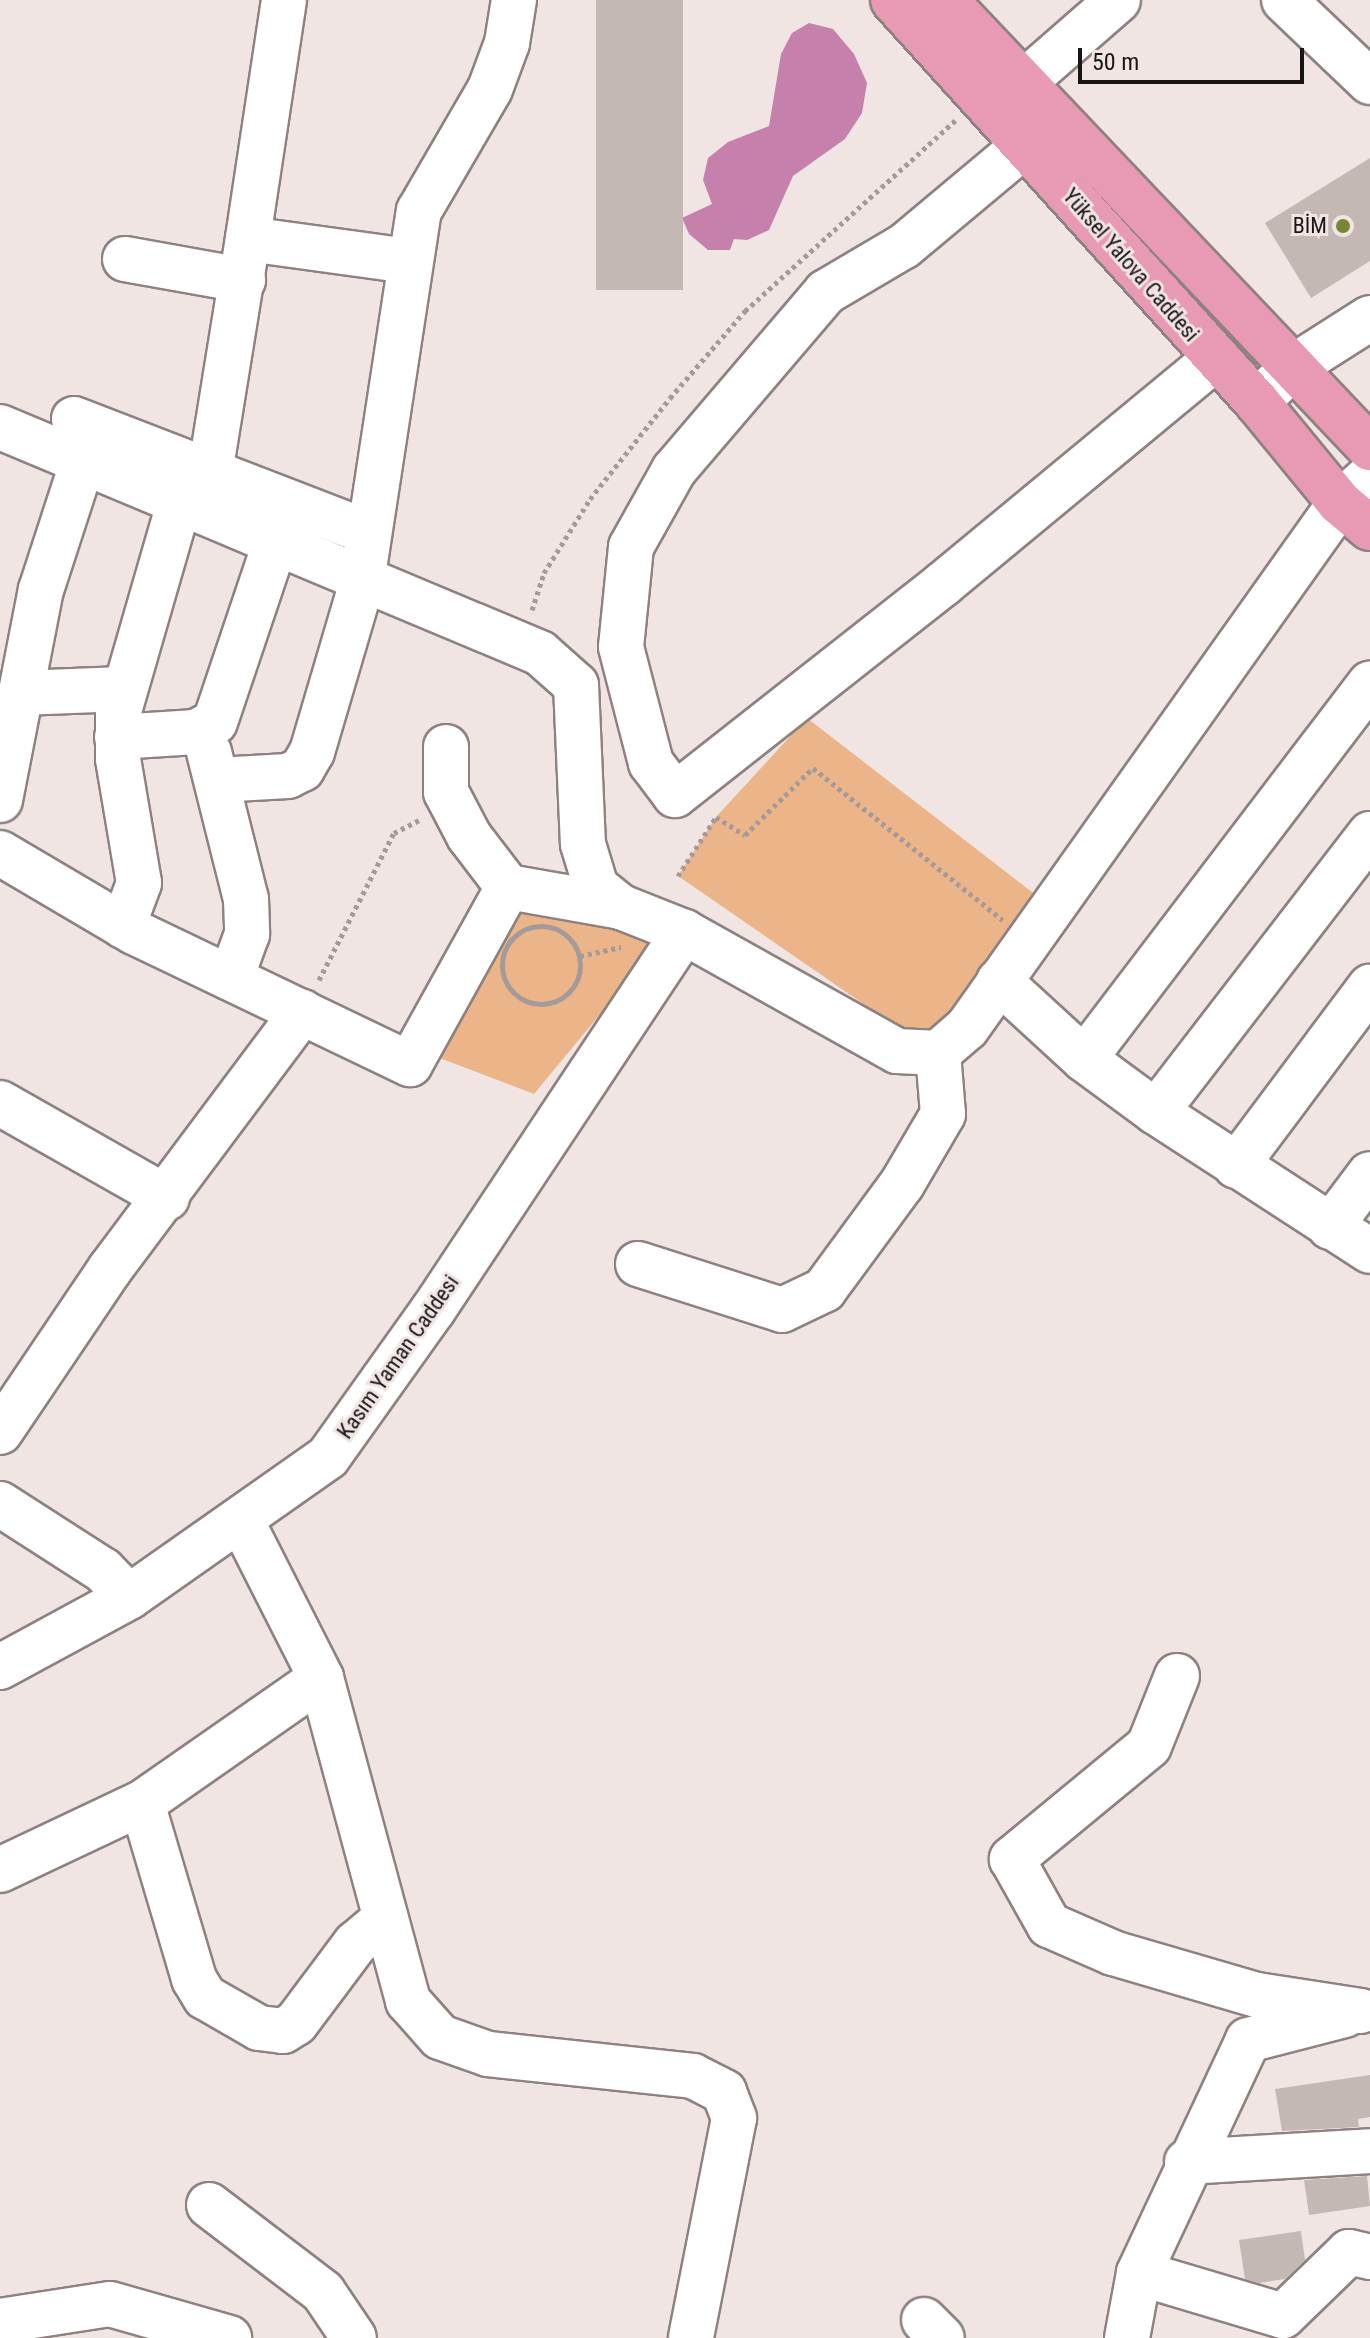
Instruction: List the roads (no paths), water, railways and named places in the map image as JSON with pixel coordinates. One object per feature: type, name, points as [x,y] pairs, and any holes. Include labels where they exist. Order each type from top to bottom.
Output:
[{"type":"main road","name":"Yüksel Yalova Caddesi","points":[[893,0],[1214,360],[1360,503]]},
{"type":"main road","name":"Yüksel Yalova Caddesi","points":[[945,0],[1370,448]]},
{"type":"street","points":[[210,473],[246,260],[284,0]]},
{"type":"street","points":[[217,780],[288,776],[309,761],[362,582],[419,211],[490,89],[507,43],[514,0]]},
{"type":"street","points":[[1023,83],[1118,0]]},
{"type":"street","points":[[1284,0],[1370,82]]},
{"type":"street","points":[[1025,145],[904,246],[826,292],[674,470],[631,547],[621,647],[651,763],[675,795],[943,584],[1214,360]]},
{"type":"street","points":[[125,259],[409,261]]},
{"type":"street","points":[[1257,402],[1293,367],[1370,318]]},
{"type":"street","points":[[74,419],[369,533]]},
{"type":"street","points":[[0,427],[362,582],[540,653],[576,685],[583,844],[596,887],[621,907]]},
{"type":"street","points":[[0,800],[41,590],[83,461]]},
{"type":"street","points":[[123,926],[139,883],[117,737],[123,689],[179,503]]},
{"type":"street","points":[[446,747],[446,792],[460,818],[508,887],[621,907],[684,932],[897,1051],[938,1053],[967,1028],[999,981],[1360,503]]},
{"type":"street","points":[[117,737],[203,730],[218,716],[275,544]]},
{"type":"street","points":[[1084,1059],[1370,683]]},
{"type":"street","points":[[21,693],[123,689]]},
{"type":"street","points":[[203,730],[246,899],[247,934],[231,978]]},
{"type":"street","points":[[1156,1112],[1370,834]]},
{"type":"street","points":[[0,853],[123,926],[410,1064],[508,887]]},
{"type":"street","name":"Kasım Yaman Caddesi","points":[[0,1667],[129,1597],[242,1522],[328,1457],[433,1310],[684,932]]},
{"type":"street","points":[[999,981],[1084,1059],[1156,1112],[1370,1251]]},
{"type":"street","points":[[1236,1166],[1370,987]]},
{"type":"street","points":[[0,1432],[110,1269],[167,1198],[302,1012]]},
{"type":"street","points":[[638,1264],[782,1310],[824,1290],[902,1184],[943,1114],[938,1053]]},
{"type":"street","points":[[0,1103],[167,1198]]},
{"type":"street","points":[[1330,1227],[1370,1174]]},
{"type":"street","points":[[0,1504],[103,1570],[129,1597]]},
{"type":"street","points":[[242,1522],[321,1678],[408,2001],[440,2037],[488,2054],[693,2076],[724,2092],[734,2118],[691,2338]]},
{"type":"street","points":[[1177,1676],[1149,1746],[1012,1859],[1049,1925],[1062,1931],[1113,1953],[1257,1995],[1365,2012]]},
{"type":"street","points":[[0,1870],[142,1803],[321,1678]]},
{"type":"street","points":[[142,1803],[194,1979],[205,1997],[259,2028],[283,2031],[296,2023],[355,1944],[386,1918]]},
{"type":"street","points":[[1127,2338],[1139,2273],[1187,2162],[1248,2040],[1365,2012]]},
{"type":"street","points":[[1187,2162],[1370,2151]]},
{"type":"street","points":[[209,2205],[323,2292],[354,2338]]},
{"type":"street","points":[[1139,2273],[1283,2316],[1349,2252],[1370,2257]]},
{"type":"street","points":[[0,2321],[110,2304],[229,2338]]},
{"type":"place","name":"BİM","points":[[1343,226]]}]
